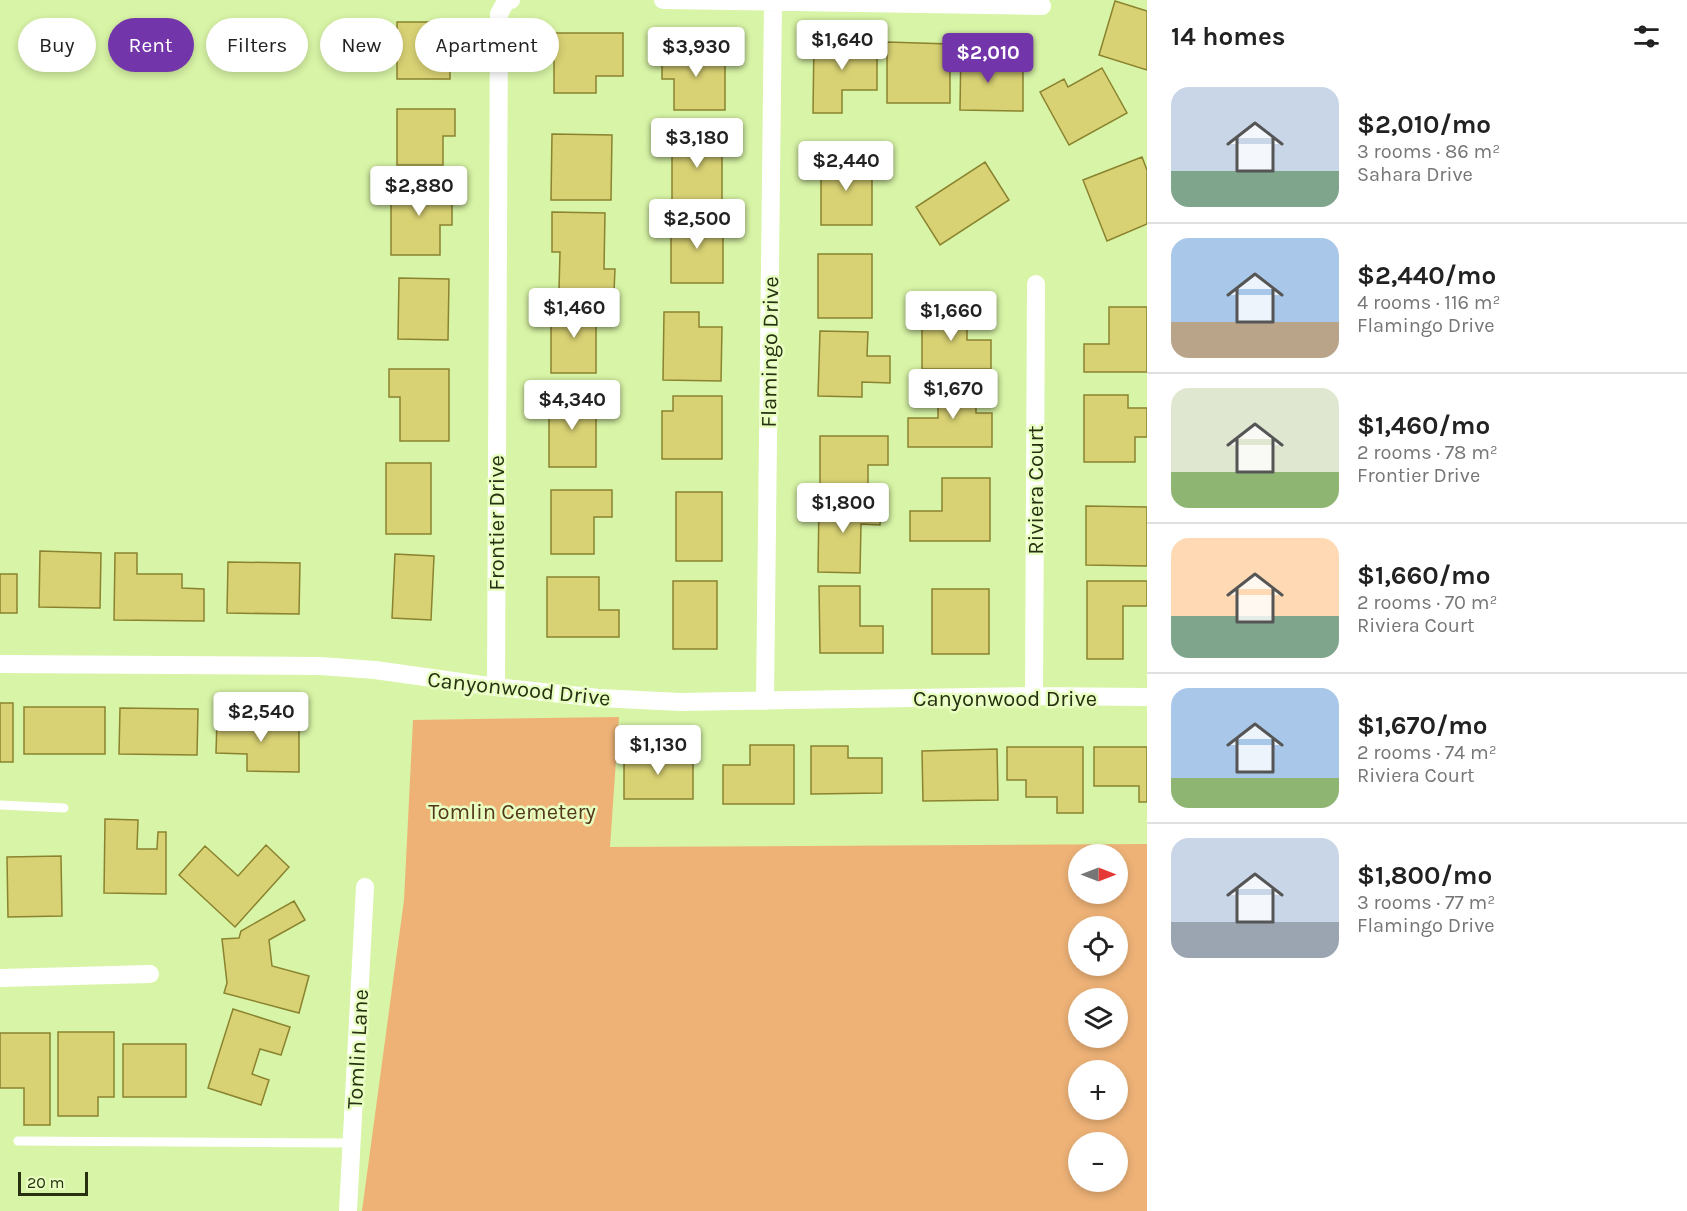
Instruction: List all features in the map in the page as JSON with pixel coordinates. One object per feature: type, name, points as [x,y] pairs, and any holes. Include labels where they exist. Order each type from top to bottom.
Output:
[{"type":"street","name":"Frontier Drive","points":[[496,687],[499,14],[508,0]]},
{"type":"street","points":[[663,0],[1042,6]]},
{"type":"street","name":"Flamingo Drive","points":[[765,701],[773,3]]},
{"type":"street","name":"Riviera Court","points":[[1034,696],[1036,284]]},
{"type":"street","name":"Canyonwood Drive","points":[[0,664],[320,666],[375,670],[496,687],[599,698],[680,702],[1034,696],[1147,697]]},
{"type":"street","name":"Tomlin Lane","points":[[348,1211],[365,887]]},
{"type":"street","points":[[0,978],[150,974]]},
{"type":"lane","points":[[0,805],[64,808]]},
{"type":"lane","points":[[18,1141],[352,1143]]},
{"type":"green space","name":"Tomlin Cemetery","points":[[619,717],[610,847],[1068,844],[1068,904],[1128,904],[1128,844],[1147,844],[1147,1211],[362,1211],[404,900],[413,720]]},
{"type":"building","points":[[1115,1],[1147,11],[1147,70],[1099,55]]},
{"type":"building","points":[[403,22],[415,22],[415,72],[450,72],[450,79],[397,79],[397,72],[403,72]]},
{"type":"building","points":[[559,33],[623,33],[623,76],[596,76],[596,93],[554,93],[554,72],[559,72]]},
{"type":"building","points":[[814,39],[877,39],[877,90],[842,90],[842,113],[813,113]]},
{"type":"building","points":[[887,42],[950,44],[950,103],[887,103]]},
{"type":"building","points":[[961,43],[983,44],[983,68],[1023,68],[1023,111],[960,110]]},
{"type":"building","points":[[662,50],[725,50],[725,110],[674,110],[674,79],[662,79]]},
{"type":"building","points":[[1102,68],[1127,113],[1069,145],[1040,92],[1064,79],[1068,87]]},
{"type":"building","points":[[397,109],[455,109],[455,136],[443,136],[443,165],[397,165]]},
{"type":"building","points":[[552,134],[612,135],[611,200],[551,200]]},
{"type":"building","points":[[672,136],[722,136],[722,202],[672,202]]},
{"type":"building","points":[[1142,157],[1147,170],[1147,224],[1107,241],[1083,180]]},
{"type":"building","points":[[821,159],[872,159],[872,225],[821,225]]},
{"type":"building","points":[[985,162],[1009,200],[940,245],[916,207]]},
{"type":"building","points":[[391,183],[452,183],[452,225],[440,225],[440,255],[391,255]]},
{"type":"building","points":[[552,212],[605,213],[604,269],[615,269],[614,291],[559,290],[560,252],[552,252]]},
{"type":"building","points":[[671,216],[723,217],[723,283],[671,283]]},
{"type":"building","points":[[818,254],[872,254],[872,318],[818,318]]},
{"type":"building","points":[[399,278],[449,279],[448,340],[398,339]]},
{"type":"building","points":[[551,306],[596,306],[596,373],[551,373]]},
{"type":"building","points":[[1109,307],[1147,307],[1147,372],[1084,372],[1084,344],[1109,344]]},
{"type":"building","points":[[922,308],[967,308],[967,340],[991,340],[991,369],[922,369]]},
{"type":"building","points":[[664,312],[699,312],[699,327],[722,327],[721,381],[663,380]]},
{"type":"building","points":[[820,331],[868,332],[867,356],[890,356],[890,383],[862,382],[862,397],[818,396]]},
{"type":"building","points":[[389,369],[449,369],[449,441],[400,441],[400,397],[389,397]]},
{"type":"building","points":[[938,381],[976,381],[976,413],[992,413],[992,447],[908,447],[908,418],[938,418]]},
{"type":"building","points":[[549,395],[596,395],[596,467],[549,467]]},
{"type":"building","points":[[1084,395],[1128,395],[1128,408],[1147,408],[1147,437],[1135,437],[1135,462],[1084,462]]},
{"type":"building","points":[[673,396],[722,396],[722,459],[662,459],[662,411],[673,411]]},
{"type":"building","points":[[820,436],[888,436],[888,465],[868,465],[868,491],[820,491]]},
{"type":"building","points":[[386,463],[431,463],[431,534],[386,534]]},
{"type":"building","points":[[942,478],[990,478],[990,541],[910,541],[910,511],[942,511]]},
{"type":"building","points":[[551,490],[612,490],[612,517],[594,517],[594,554],[551,554]]},
{"type":"building","points":[[676,492],[722,492],[722,561],[676,561]]},
{"type":"building","points":[[819,502],[881,503],[880,525],[861,524],[860,573],[818,572]]},
{"type":"building","points":[[1086,506],[1147,507],[1147,566],[1086,565]]},
{"type":"building","points":[[40,551],[101,553],[100,608],[39,607]]},
{"type":"building","points":[[115,553],[137,553],[137,574],[182,574],[182,588],[204,589],[204,621],[114,620]]},
{"type":"building","points":[[395,554],[434,556],[431,620],[392,618]]},
{"type":"building","points":[[228,562],[300,563],[299,614],[227,613]]},
{"type":"building","points":[[0,574],[17,574],[17,613],[0,613]]},
{"type":"building","points":[[547,577],[599,577],[599,610],[619,610],[619,637],[547,637]]},
{"type":"building","points":[[673,581],[717,581],[717,649],[673,649]]},
{"type":"building","points":[[1087,581],[1147,581],[1147,606],[1123,606],[1123,659],[1087,659]]},
{"type":"building","points":[[819,586],[860,586],[860,626],[883,626],[883,653],[820,653]]},
{"type":"building","points":[[932,589],[989,589],[989,654],[932,654]]},
{"type":"building","points":[[0,703],[13,703],[13,762],[0,762]]},
{"type":"building","points":[[24,707],[105,707],[105,754],[24,754]]},
{"type":"building","points":[[120,708],[198,709],[197,755],[119,754]]},
{"type":"building","points":[[217,719],[299,720],[299,772],[247,771],[247,754],[216,753]]},
{"type":"building","points":[[750,745],[794,745],[794,804],[723,804],[723,765],[750,765]]},
{"type":"building","points":[[811,746],[848,746],[848,758],[882,758],[882,793],[811,794]]},
{"type":"building","points":[[1007,747],[1083,747],[1083,813],[1057,813],[1057,797],[1026,797],[1026,780],[1007,780]]},
{"type":"building","points":[[1094,747],[1147,747],[1147,802],[1139,802],[1139,786],[1094,786]]},
{"type":"building","points":[[997,749],[998,800],[923,801],[922,751]]},
{"type":"building","points":[[624,752],[693,752],[693,799],[624,799]]},
{"type":"building","points":[[105,819],[138,820],[137,849],[157,849],[158,832],[166,832],[166,894],[104,893]]},
{"type":"building","points":[[266,845],[289,867],[235,927],[179,875],[205,846],[238,876]]},
{"type":"building","points":[[61,856],[62,916],[8,917],[7,857]]},
{"type":"building","points":[[294,901],[305,920],[269,940],[272,966],[309,976],[299,1013],[224,993],[227,983],[222,939],[239,938],[241,931]]},
{"type":"building","points":[[233,1009],[290,1027],[281,1055],[260,1049],[252,1074],[269,1080],[261,1105],[208,1088]]},
{"type":"building","points":[[58,1032],[114,1032],[114,1097],[98,1097],[98,1116],[58,1116]]},
{"type":"building","points":[[0,1033],[50,1033],[50,1125],[24,1125],[24,1088],[0,1088]]},
{"type":"building","points":[[123,1044],[186,1044],[186,1097],[123,1097]]}]
